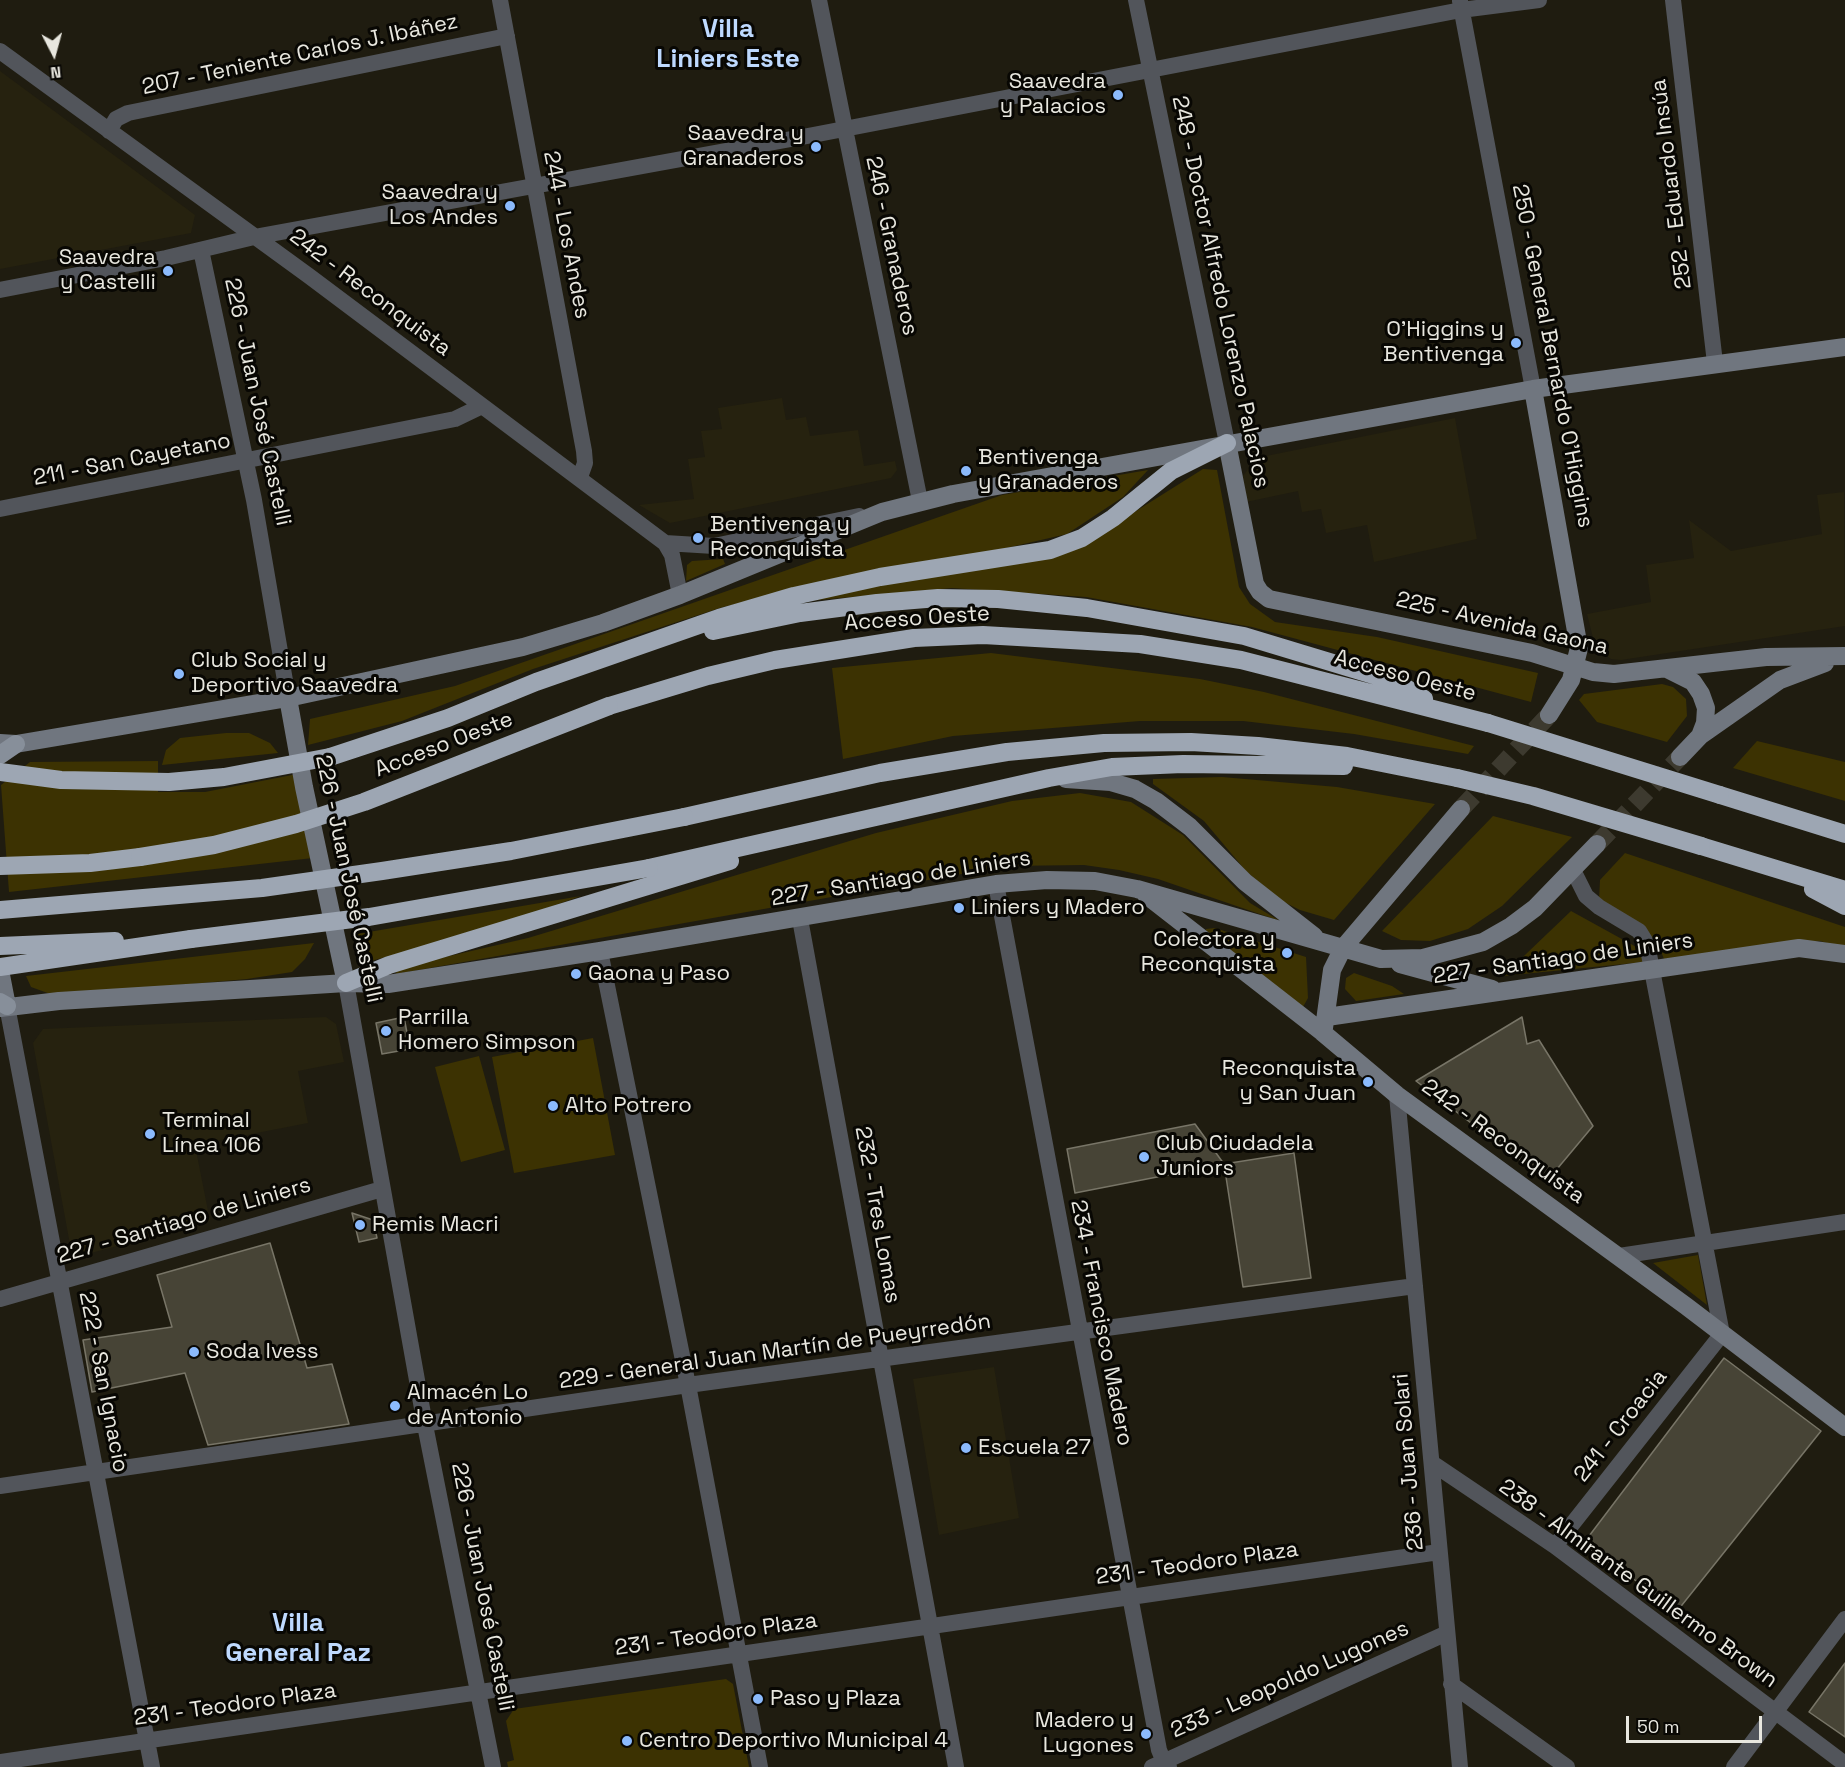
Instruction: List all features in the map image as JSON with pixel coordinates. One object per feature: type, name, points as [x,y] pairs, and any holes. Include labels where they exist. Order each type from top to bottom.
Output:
[{"type":"highway","points":[[0,772],[61,780],[170,782],[224,777],[330,757],[383,741],[536,682],[719,618],[794,596],[880,577],[1050,550],[1082,538],[1113,518],[1171,471],[1227,443]]},
{"type":"highway","points":[[647,645],[811,611],[938,598],[998,599],[1087,608],[1244,636],[1396,682],[1443,711]]},
{"type":"highway","name":"Acceso Oeste","points":[[0,866],[79,863],[140,857],[214,845],[296,824],[364,802],[609,706],[708,676],[786,658],[914,638],[983,635],[1140,644],[1241,660],[1488,723],[1845,834]]},
{"type":"highway","points":[[0,910],[196,894],[317,880],[511,851],[684,818],[880,773],[1007,752],[1104,743],[1191,742],[1258,746],[1347,756],[1457,778],[1533,796],[1845,890]]},
{"type":"highway","points":[[0,968],[191,939],[369,917],[649,868],[1049,778],[1112,767],[1183,764],[1402,767]]},
{"type":"highway","points":[[346,984],[389,965],[878,817]]},
{"type":"highway","points":[[1777,869],[1845,906]]},
{"type":"highway","points":[[0,946],[191,939]]},
{"type":"main road","points":[[0,755],[8,744],[288,698],[523,647],[603,623],[680,595],[882,512],[920,501],[1227,443],[1533,389],[1845,347]]},
{"type":"main road","name":"250 - General Bernardo O'Higgins","points":[[1533,389],[1579,648],[1571,680],[1549,715]]},
{"type":"main road","name":"248 - Doctor Alfredo Lorenzo Palacios","points":[[1227,443],[1255,584],[1260,592]]},
{"type":"main road","name":"225 - Avenida Gaona","points":[[1260,592],[1269,599],[1532,653],[1575,667],[1614,674],[1766,657],[1845,656]]},
{"type":"main road","points":[[1680,757],[1700,736],[1780,680],[1803,669],[1845,656]]},
{"type":"main road","points":[[1664,668],[1686,678],[1701,694],[1706,715],[1700,736]]},
{"type":"main road","name":"226 - Juan José Castelli","points":[[288,698],[304,787],[346,984]]},
{"type":"main road","points":[[1049,778],[1112,782],[1135,789],[1156,801],[1190,827],[1245,882],[1321,941]]},
{"type":"main road","points":[[1325,1025],[1330,977],[1343,948],[1461,809]]},
{"type":"main road","name":"227 - Santiago de Liniers","points":[[2,1006],[346,984],[388,984],[800,919],[996,884],[1047,880],[1095,880],[1137,889],[1381,959],[1423,958],[1483,942],[1535,908],[1598,844]]},
{"type":"main road","name":"242 - Reconquista","points":[[1137,889],[1325,1025],[1397,1095],[1619,1256],[1845,1427]]},
{"type":"main road","name":"227 - Santiago de Liniers","points":[[1325,1025],[1507,992],[1799,948],[1821,949],[1845,954]]},
{"type":"main road","points":[[1381,959],[1460,982],[1507,992]]},
{"type":"main road","name":"222 - San Ignacio","points":[[0,968],[2,1006]]},
{"type":"street","name":"244 - Los Andes","points":[[500,0],[584,451],[585,464],[580,477]]},
{"type":"street","name":"246 - Granaderos","points":[[819,0],[920,501]]},
{"type":"street","name":"248 - Doctor Alfredo Lorenzo Palacios","points":[[1136,0],[1227,443]]},
{"type":"street","points":[[0,290],[201,250],[254,237],[1151,71],[1461,5],[1539,0]]},
{"type":"street","name":"252 - Eduardo Insúa","points":[[1673,0],[1715,363]]},
{"type":"street","name":"250 - General Bernardo O'Higgins","points":[[1461,5],[1533,389]]},
{"type":"street","name":"207 - Teniente Carlos J. Ibáñez","points":[[110,131],[116,119],[128,113],[507,36]]},
{"type":"street","name":"242 - Reconquista","points":[[0,51],[580,477],[665,543]]},
{"type":"street","name":"226 - Juan José Castelli","points":[[201,250],[246,460],[288,698]]},
{"type":"street","name":"211 - San Cayetano","points":[[0,509],[455,419],[482,406]]},
{"type":"street","points":[[665,543],[714,546],[882,512]]},
{"type":"street","points":[[665,543],[672,555],[680,595]]},
{"type":"street","points":[[1573,870],[1586,896],[1599,907],[1639,931],[1647,944],[1722,1334]]},
{"type":"street","name":"234 - Francisco Madero","points":[[996,884],[1161,1765]]},
{"type":"street","name":"232 - Tres Lomas","points":[[800,919],[956,1767]]},
{"type":"street","points":[[600,951],[688,1385],[760,1767]]},
{"type":"street","name":"226 - Juan José Castelli","points":[[346,984],[425,1425],[494,1767]]},
{"type":"street","name":"222 - San Ignacio","points":[[2,1006],[60,1282],[152,1767]]},
{"type":"street","name":"236 - Juan Solari","points":[[1397,1095],[1460,1767]]},
{"type":"street","name":"227 - Santiago de Liniers","points":[[0,1299],[382,1189]]},
{"type":"street","points":[[1619,1256],[1845,1222]]},
{"type":"street","name":"229 - General Juan Martín de Pueyrredón","points":[[0,1486],[688,1385],[1415,1286]]},
{"type":"street","name":"241 - Croacia","points":[[1555,1546],[1722,1334]]},
{"type":"street","name":"238 - Almirante Guillermo Brown","points":[[1432,1463],[1555,1546],[1845,1764]]},
{"type":"street","name":"231 - Teodoro Plaza","points":[[0,1762],[1439,1552]]},
{"type":"street","points":[[1734,1767],[1845,1619]]},
{"type":"street","name":"233 - Leopoldo Lugones","points":[[1161,1765],[1447,1633]]},
{"type":"street","points":[[1451,1684],[1567,1767]]},
{"type":"shaded area","points":[[0,71],[195,215],[191,233],[0,269]]},
{"type":"shaded area","points":[[782,398],[786,420],[806,417],[810,436],[858,430],[864,466],[895,461],[897,470],[891,478],[670,523],[639,505],[694,499],[688,459],[705,457],[701,431],[722,429],[718,408]]},
{"type":"shaded area","points":[[1455,418],[1477,539],[1374,562],[1367,525],[1326,533],[1321,509],[1302,512],[1298,491],[1246,502],[1243,476],[1256,458]]},
{"type":"shaded area","points":[[1203,469],[1217,470],[1239,587],[1250,604],[1275,622],[1377,637],[1538,673],[1531,702],[1252,627],[1086,597],[952,588],[796,602],[1090,540]]},
{"type":"shaded area","points":[[1148,470],[1123,497],[1067,534],[976,555],[807,587],[723,607],[533,669],[402,721],[308,745],[310,719],[455,686],[1002,495]]},
{"type":"shaded area","points":[[1844,492],[1845,626],[1621,660],[1611,659],[1595,646],[1587,614],[1651,602],[1646,565],[1694,558],[1689,520],[1731,551],[1822,534],[1817,495]]},
{"type":"shaded area","points":[[723,559],[725,564],[686,581],[687,565],[692,561]]},
{"type":"shaded area","points":[[991,653],[1200,679],[1264,692],[1474,746],[1468,754],[1354,734],[1243,721],[1140,721],[953,736],[843,759],[832,668]]},
{"type":"shaded area","points":[[1662,684],[1673,687],[1686,699],[1687,716],[1667,742],[1597,722],[1579,700],[1584,694]]},
{"type":"shaded area","points":[[249,733],[270,743],[278,753],[162,765],[166,750],[180,738]]},
{"type":"shaded area","points":[[1757,741],[1845,762],[1845,801],[1733,768]]},
{"type":"shaded area","points":[[158,761],[158,792],[205,792],[297,774],[313,858],[9,892],[1,785],[30,762]]},
{"type":"shaded area","points":[[1222,777],[1337,787],[1435,804],[1334,920],[1300,910],[1280,900],[1246,871],[1204,821],[1153,784],[1153,779]]},
{"type":"shaded area","points":[[1080,793],[1131,802],[1183,835],[1250,903],[1280,921],[1158,879],[1119,870],[1084,865],[1007,866],[396,974],[397,968],[528,938],[876,833],[1012,801]]},
{"type":"shaded area","points":[[1493,816],[1572,837],[1502,906],[1468,929],[1430,941],[1401,940],[1382,931]]},
{"type":"shaded area","points":[[1625,853],[1845,927],[1845,948],[1820,941],[1664,959],[1658,944],[1637,922],[1599,900],[1600,880]]},
{"type":"shaded area","points":[[581,896],[473,934],[363,963],[357,934]]},
{"type":"shaded area","points":[[1571,911],[1640,949],[1644,962],[1503,976]]},
{"type":"shaded area","points":[[1215,928],[1306,957],[1308,998],[1303,1007],[1205,934],[1206,929]]},
{"type":"shaded area","points":[[314,943],[305,959],[292,972],[247,979],[56,996],[31,987],[26,976]]},
{"type":"shaded area","points":[[1354,973],[1392,986],[1404,994],[1356,1001],[1345,989],[1346,978]]},
{"type":"shaded area","name":"Terminal Línea 106","points":[[326,1017],[336,1024],[344,1062],[298,1071],[308,1123],[195,1145],[210,1221],[80,1256],[71,1250],[33,1043],[43,1029]]},
{"type":"shaded area","name":"Alto Potrero","points":[[593,1038],[615,1155],[514,1173],[492,1057]]},
{"type":"shaded area","points":[[479,1056],[505,1150],[461,1162],[435,1067]]},
{"type":"shaded area","points":[[1698,1255],[1707,1305],[1653,1263]]},
{"type":"shaded area","name":"Escuela 27","points":[[994,1367],[1019,1518],[939,1535],[913,1379]]},
{"type":"shaded area","name":"Centro Deportivo Municipal 4","points":[[726,1679],[733,1684],[749,1767],[508,1767],[507,1762],[514,1760],[506,1721],[514,1709]]},
{"type":"building","points":[[404,1017],[410,1049],[382,1054],[376,1023]]},
{"type":"building","points":[[1522,1017],[1527,1044],[1539,1040],[1593,1126],[1547,1181],[1416,1081]]},
{"type":"building","name":"Club Ciudadela Juniors","points":[[1195,1124],[1224,1164],[1075,1193],[1067,1149]]},
{"type":"building","points":[[1294,1153],[1311,1278],[1243,1287],[1224,1164]]},
{"type":"building","name":"Remis Macri","points":[[352,1213],[373,1220],[377,1238],[359,1242]]},
{"type":"building","name":"Soda Ivess","points":[[270,1243],[307,1368],[332,1364],[349,1424],[208,1445],[185,1373],[92,1392],[83,1340],[172,1327],[157,1275]]},
{"type":"building","points":[[1724,1358],[1821,1431],[1678,1610],[1583,1544]]},
{"type":"building","points":[[1845,1663],[1845,1737],[1809,1712]]},
{"type":"tunnel","points":[[1461,809],[1549,715]]},
{"type":"tunnel","points":[[1597,844],[1680,757]]},
{"type":"place","name":"Saavedra y Palacios","points":[[1118,95]]},
{"type":"place","name":"Saavedra y Granaderos","points":[[816,147]]},
{"type":"place","name":"Saavedra y Los Andes","points":[[510,206]]},
{"type":"place","name":"Saavedra y Castelli","points":[[168,271]]},
{"type":"place","name":"O'Higgins y Bentivenga","points":[[1516,343]]},
{"type":"place","name":"Bentivenga y Granaderos","points":[[966,471]]},
{"type":"place","name":"Bentivenga y Reconquista","points":[[698,538]]},
{"type":"place","name":"Club Social y Deportivo Saavedra","points":[[179,674]]},
{"type":"place","name":"Liniers y Madero","points":[[959,908]]},
{"type":"place","name":"Colectora y Reconquista","points":[[1287,953]]},
{"type":"place","name":"Gaona y Paso","points":[[576,974]]},
{"type":"place","name":"Parrilla Homero Simpson","points":[[386,1031]]},
{"type":"place","name":"Reconquista y San Juan","points":[[1368,1082]]},
{"type":"place","name":"Alto Potrero","points":[[553,1106]]},
{"type":"place","name":"Terminal Línea 106","points":[[150,1134]]},
{"type":"place","name":"Club Ciudadela Juniors","points":[[1144,1157]]},
{"type":"place","name":"Remis Macri","points":[[360,1225]]},
{"type":"place","name":"Soda Ivess","points":[[194,1352]]},
{"type":"place","name":"Almacén Lo de Antonio","points":[[395,1406]]},
{"type":"place","name":"Escuela 27","points":[[966,1448]]},
{"type":"place","name":"Paso y Plaza","points":[[758,1699]]},
{"type":"place","name":"Madero y Lugones","points":[[1146,1734]]},
{"type":"place","name":"Centro Deportivo Municipal 4","points":[[627,1741]]},
{"type":"district","name":"Villa Liniers Este","points":[[728,45]]},
{"type":"district","name":"Villa General Paz","points":[[298,1639]]}]
